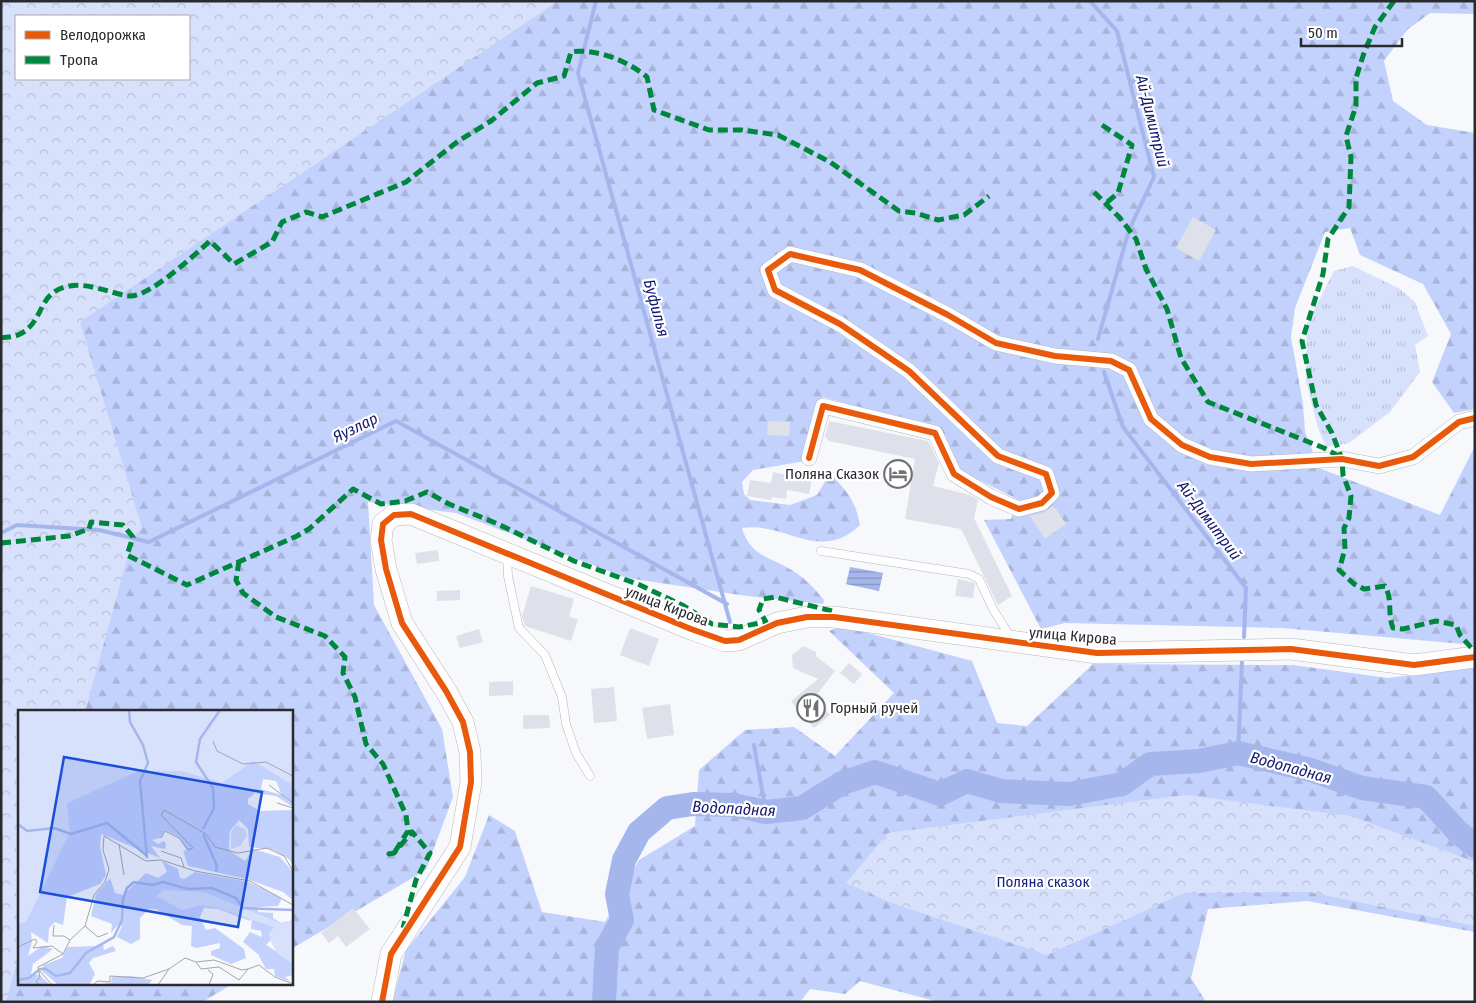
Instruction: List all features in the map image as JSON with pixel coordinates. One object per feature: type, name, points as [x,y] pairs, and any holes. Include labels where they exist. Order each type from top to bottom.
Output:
[{"type":"street","points":[[809,458],[824,406],[935,433],[954,474],[991,496],[1019,509],[1042,503],[1052,493],[1046,474],[998,456],[909,371],[840,324],[775,290],[768,270],[790,254],[860,270],[948,315],[996,343],[1056,356],[1111,362],[1129,370],[1151,419],[1182,445],[1210,458],[1251,464],[1342,459],[1380,466],[1413,457],[1459,422],[1475,418]]},
{"type":"street","name":"улица Кирова","points":[[382,1002],[390,954],[460,847],[471,782],[470,752],[463,722],[446,691],[402,623],[386,569],[381,540],[383,524],[394,515],[411,514],[507,556],[682,626],[725,640],[739,640],[777,623],[797,619],[834,617],[1097,653],[1291,649],[1414,665],[1475,656]]},
{"type":"lane","points":[[821,550],[968,574],[979,579],[993,609],[1014,642]]},
{"type":"lane","points":[[507,556],[508,576],[519,628],[545,655],[562,697],[566,724],[576,753],[590,776]]},
{"type":"green space","points":[[1,1],[1475,1],[1475,14],[1430,13],[1407,30],[1384,61],[1393,101],[1427,125],[1475,133],[1475,409],[1454,413],[1432,382],[1451,334],[1423,284],[1360,255],[1350,228],[1325,232],[1295,308],[1291,337],[1303,404],[1305,432],[1319,468],[1440,515],[1475,446],[1475,645],[1282,628],[1065,623],[1041,629],[984,520],[1011,519],[1017,499],[957,469],[937,429],[823,397],[805,461],[753,470],[742,482],[744,494],[750,500],[790,505],[817,495],[830,473],[850,496],[860,525],[845,536],[831,541],[816,541],[758,527],[742,528],[750,545],[756,551],[802,577],[824,600],[823,604],[747,596],[627,578],[456,513],[368,502],[374,605],[442,729],[453,797],[426,870],[292,948],[292,710],[18,710],[18,986],[229,986],[203,1002],[1,1002]]},
{"type":"green space","points":[[1,1],[558,1],[80,322],[142,528],[133,537],[86,710],[18,710],[18,958],[6,1002],[1,1002]]},
{"type":"green space","points":[[1353,266],[1400,289],[1415,302],[1428,336],[1415,345],[1420,372],[1390,412],[1349,443],[1326,447],[1318,428],[1306,381],[1307,324],[1334,271]]},
{"type":"green space","points":[[842,626],[972,661],[997,723],[1027,726],[1093,664],[1293,665],[1388,678],[1475,667],[1475,932],[1307,901],[1208,909],[1191,978],[1206,1002],[939,1002],[860,981],[845,994],[810,989],[800,1002],[392,1002],[406,950],[465,877],[489,815],[515,831],[542,912],[605,922],[639,860],[695,826],[699,770],[745,730],[794,727],[835,756],[894,693],[829,631]]},
{"type":"green space","name":"Поляна сказок","points":[[1185,795],[1351,816],[1475,862],[1475,926],[1309,892],[1184,893],[1047,955],[889,902],[846,883],[888,833]]},
{"type":"shaded area","points":[[850,567],[883,573],[879,591],[846,584]]},
{"type":"building","points":[[1193,217],[1216,230],[1199,261],[1176,248]]},
{"type":"building","points":[[768,421],[790,422],[789,436],[767,435]]},
{"type":"building","points":[[829,421],[928,441],[939,463],[933,486],[970,495],[978,500],[974,518],[1012,596],[998,605],[961,529],[905,519],[915,459],[829,441],[825,436]]},
{"type":"building","points":[[791,470],[813,474],[809,494],[787,490],[786,499],[772,497],[771,500],[747,496],[750,480],[771,483],[773,472],[790,476]]},
{"type":"building","points":[[1053,505],[1066,524],[1045,539],[1030,516],[1045,512]]},
{"type":"building","points":[[438,550],[439,561],[417,564],[415,553]]},
{"type":"building","points":[[958,579],[975,583],[973,598],[955,596]]},
{"type":"building","points":[[531,586],[574,599],[569,617],[578,619],[571,641],[525,626],[522,616]]},
{"type":"building","points":[[460,590],[460,600],[437,601],[437,591]]},
{"type":"building","points":[[630,628],[659,639],[649,666],[620,655]]},
{"type":"building","points":[[479,629],[483,642],[460,648],[456,636]]},
{"type":"building","points":[[803,646],[816,652],[816,656],[835,671],[815,697],[830,715],[814,728],[791,701],[818,679],[793,668],[792,655]]},
{"type":"building","points":[[849,663],[862,674],[854,684],[840,673]]},
{"type":"building","points":[[513,681],[513,695],[489,696],[489,682]]},
{"type":"building","points":[[614,687],[617,721],[594,723],[591,689]]},
{"type":"building","points":[[670,704],[674,735],[647,739],[642,708]]},
{"type":"building","points":[[523,715],[549,715],[550,728],[523,729]]},
{"type":"building","points":[[353,908],[370,929],[346,947],[338,936],[329,943],[321,933]]},
{"type":"waterway","name":"Буфилья","points":[[596,1],[578,73],[730,622]]},
{"type":"waterway","name":"Ай-Димитрий","points":[[1090,1],[1117,31],[1154,177],[1129,230],[1098,339]]},
{"type":"waterway","name":"Ай-Димитрий","points":[[1104,372],[1123,427],[1246,588],[1244,637]]},
{"type":"waterway","name":"Яузлар","points":[[1,533],[17,525],[99,530],[149,542],[396,421],[727,604]]},
{"type":"waterway","name":"Ай-Димитрий","points":[[1238,753],[1242,662]]},
{"type":"waterway","name":"Яузлар","points":[[754,745],[766,812]]},
{"type":"waterway","name":"Водопадная","points":[[604,1002],[607,947],[622,920],[617,894],[624,860],[639,832],[667,808],[693,804],[733,805],[766,812],[802,808],[842,783],[875,772],[940,794],[967,781],[1001,791],[1069,794],[1122,784],[1150,764],[1199,761],[1238,753],[1311,770],[1362,788],[1426,797],[1458,832],[1475,846]]},
{"type":"marked path","points":[[1394,1],[1375,27],[1356,78],[1356,106],[1346,136],[1351,157],[1349,207],[1328,239],[1323,274],[1302,341],[1316,405],[1332,433],[1342,459],[1343,475],[1351,496],[1349,518],[1344,528],[1345,549],[1339,570],[1354,584],[1364,589],[1385,586],[1389,596],[1390,617],[1393,628],[1403,629],[1436,621],[1456,625],[1460,635],[1475,652]]},
{"type":"marked path","points":[[1,338],[18,335],[28,329],[50,296],[65,287],[81,285],[121,295],[138,295],[159,283],[210,241],[234,264],[272,242],[282,222],[306,212],[322,217],[406,182],[457,142],[491,121],[537,83],[564,76],[571,52],[581,51],[601,54],[621,61],[639,71],[647,77],[654,110],[709,130],[742,130],[778,135],[830,162],[899,211],[916,213],[938,220],[964,215],[989,196]]},
{"type":"marked path","points":[[1102,125],[1132,145],[1118,193],[1105,204]]},
{"type":"marked path","points":[[1094,192],[1120,218],[1136,239],[1146,269],[1167,309],[1181,358],[1208,402],[1324,448],[1340,457]]},
{"type":"marked path","points":[[1,543],[69,536],[89,529],[91,522],[123,525],[133,537],[127,555],[187,585],[297,536],[309,529],[353,489],[381,504],[405,501],[427,492],[449,504],[498,524],[574,561],[640,585],[684,606],[712,624],[739,627],[766,622],[759,610],[763,599],[775,597],[836,612]]},
{"type":"marked path","points":[[239,561],[236,580],[243,593],[276,617],[325,636],[345,657],[343,673],[355,697],[366,744],[383,764],[406,815],[408,831],[396,850],[389,854],[394,853],[412,832],[430,853],[416,880],[403,928]]},
{"type":"cycle path","points":[[809,458],[823,406],[935,433],[954,474],[991,497],[1019,509],[1042,503],[1052,493],[1046,474],[998,456],[909,371],[840,324],[775,290],[768,270],[790,254],[860,270],[948,315],[996,343],[1055,356],[1111,361],[1129,370],[1151,419],[1182,445],[1210,457],[1251,464],[1342,459],[1379,466],[1413,457],[1459,422],[1475,418]]},
{"type":"cycle path","points":[[382,1002],[391,954],[460,847],[471,782],[470,752],[463,722],[446,691],[402,623],[386,569],[381,540],[383,524],[394,515],[411,514],[691,629],[725,641],[739,640],[777,623],[807,617],[834,617],[1097,653],[1291,649],[1414,665],[1475,657]]},
{"type":"place","name":"Поляна Сказок","points":[[898,474]]},
{"type":"place","name":"Горный ручей","points":[[811,708]]}]
